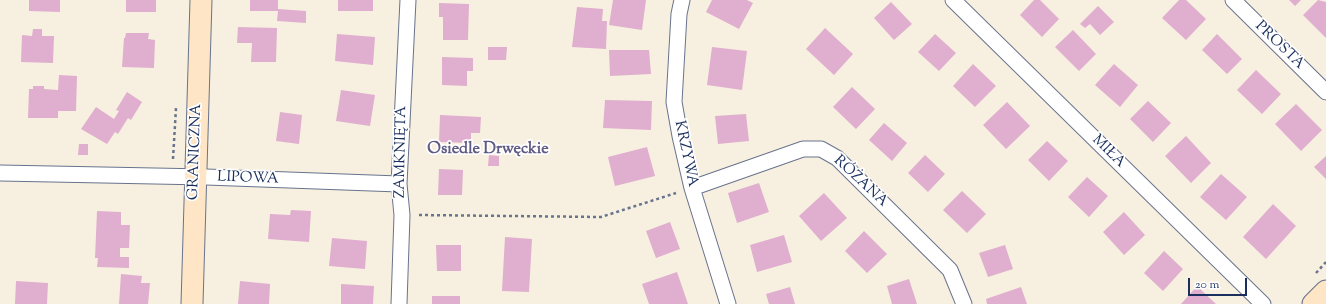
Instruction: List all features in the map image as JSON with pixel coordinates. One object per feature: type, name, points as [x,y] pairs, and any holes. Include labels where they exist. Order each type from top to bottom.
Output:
[{"type":"street","name":"GRANICZNA","points":[[192,304],[201,0]]},
{"type":"street","name":"ZAMKNIĘTA","points":[[400,304],[402,215],[399,184],[408,0]]},
{"type":"street","name":"KRZYWA","points":[[682,0],[679,14],[674,102],[692,188],[728,304]]},
{"type":"street","name":"MIŁA","points":[[953,0],[1263,304]]},
{"type":"street","name":"PROSTA","points":[[1233,0],[1326,92]]},
{"type":"street","name":"RÓŻANA","points":[[692,188],[803,149],[821,149],[837,158],[950,270],[964,304]]},
{"type":"street","name":"LIPOWA","points":[[0,173],[195,177],[399,184]]},
{"type":"street","points":[[1313,304],[1326,291]]},
{"type":"path","points":[[402,215],[601,217],[692,188]]},
{"type":"building","points":[[29,0],[60,0],[60,12],[29,11]]},
{"type":"building","points":[[126,0],[156,0],[156,12],[126,12]]},
{"type":"building","points":[[250,0],[278,0],[278,9],[306,11],[306,23],[277,21],[278,11],[250,11]]},
{"type":"building","points":[[338,0],[373,0],[373,11],[338,11]]},
{"type":"building","points":[[613,0],[646,0],[642,30],[609,25]]},
{"type":"building","points":[[712,0],[747,0],[753,3],[739,29],[706,12]]},
{"type":"building","points":[[1034,0],[1040,0],[1059,19],[1042,37],[1020,15]]},
{"type":"building","points":[[1179,0],[1186,0],[1206,19],[1186,40],[1162,18]]},
{"type":"building","points":[[1289,0],[1301,0],[1295,6]]},
{"type":"building","points":[[1318,0],[1326,2],[1326,38],[1303,15]]},
{"type":"building","points":[[891,2],[912,24],[894,40],[874,18]]},
{"type":"building","points":[[439,3],[469,4],[468,40],[443,40],[443,17],[439,17]]},
{"type":"building","points":[[1098,6],[1114,22],[1100,35],[1090,24],[1085,28],[1080,24]]},
{"type":"building","points":[[577,7],[603,9],[602,21],[607,21],[606,49],[572,47]]},
{"type":"building","points":[[238,27],[277,28],[276,62],[251,62],[252,43],[237,43]]},
{"type":"building","points":[[825,28],[853,54],[834,75],[806,49]]},
{"type":"building","points":[[33,29],[42,29],[42,36],[54,36],[53,63],[21,62],[22,35],[32,36]]},
{"type":"building","points":[[1073,30],[1096,54],[1079,71],[1055,47]]},
{"type":"building","points":[[126,33],[149,33],[148,39],[155,40],[154,68],[122,67],[124,38]]},
{"type":"building","points":[[337,34],[375,37],[373,65],[335,61]]},
{"type":"building","points":[[935,34],[956,53],[939,71],[918,52]]},
{"type":"building","points":[[1217,34],[1242,59],[1227,74],[1202,50]]},
{"type":"building","points":[[488,47],[507,47],[506,60],[488,60]]},
{"type":"building","points":[[712,47],[747,51],[742,90],[707,85]]},
{"type":"building","points":[[609,50],[649,50],[651,74],[610,76]]},
{"type":"building","points":[[442,57],[473,58],[473,71],[467,71],[467,86],[442,85]]},
{"type":"building","points":[[973,64],[996,86],[975,107],[953,86]]},
{"type":"building","points":[[1114,64],[1138,85],[1120,107],[1095,85]]},
{"type":"building","points":[[1256,70],[1281,94],[1262,114],[1237,90]]},
{"type":"building","points":[[59,75],[77,76],[76,111],[58,111],[58,118],[28,118],[29,89],[33,89],[33,86],[44,86],[44,89],[58,90]]},
{"type":"building","points":[[852,87],[875,109],[856,129],[833,107]]},
{"type":"building","points":[[341,90],[375,95],[370,126],[336,121]]},
{"type":"building","points":[[127,92],[142,102],[131,120],[128,118],[118,134],[115,132],[107,144],[81,129],[96,107],[114,119],[119,111],[116,110]]},
{"type":"building","points":[[605,100],[652,101],[651,130],[603,128]]},
{"type":"building","points":[[1148,101],[1171,123],[1153,142],[1130,119]]},
{"type":"building","points":[[1007,102],[1030,126],[1006,149],[983,125]]},
{"type":"building","points":[[1296,104],[1322,130],[1301,151],[1275,124]]},
{"type":"building","points":[[280,112],[302,115],[299,144],[276,141]]},
{"type":"building","points":[[746,114],[749,141],[718,144],[715,116]]},
{"type":"building","points":[[440,115],[481,117],[480,133],[471,133],[471,143],[439,142]]},
{"type":"building","points":[[884,123],[907,143],[892,161],[869,140]]},
{"type":"building","points":[[1186,136],[1211,163],[1191,183],[1165,156]]},
{"type":"building","points":[[1047,141],[1068,161],[1049,181],[1028,160]]},
{"type":"building","points":[[79,144],[88,144],[88,155],[78,155]]},
{"type":"building","points":[[647,147],[655,176],[615,186],[608,157]]},
{"type":"building","points":[[489,155],[499,156],[499,166],[488,166]]},
{"type":"building","points":[[925,155],[945,174],[928,192],[908,173]]},
{"type":"building","points":[[1326,156],[1326,179],[1314,167]]},
{"type":"building","points":[[439,169],[463,170],[462,195],[438,195]]},
{"type":"building","points":[[1221,174],[1247,197],[1226,220],[1200,197]]},
{"type":"building","points":[[1087,177],[1108,196],[1089,217],[1068,197]]},
{"type":"building","points":[[759,183],[769,212],[737,223],[728,193]]},
{"type":"building","points":[[962,191],[986,214],[967,233],[943,210]]},
{"type":"building","points":[[824,193],[847,218],[821,241],[799,216]]},
{"type":"building","points":[[1273,204],[1296,226],[1266,259],[1243,237]]},
{"type":"building","points":[[291,210],[311,211],[309,242],[268,239],[270,214],[290,215]]},
{"type":"building","points":[[97,211],[121,212],[121,225],[130,225],[129,248],[120,248],[120,257],[129,257],[129,268],[97,267],[98,258],[95,258]]},
{"type":"building","points":[[1124,212],[1145,235],[1124,255],[1103,232]]},
{"type":"building","points":[[670,222],[680,249],[656,258],[646,231]]},
{"type":"building","points":[[864,231],[887,254],[867,273],[845,251]]},
{"type":"building","points":[[784,235],[792,262],[757,272],[750,245]]},
{"type":"building","points":[[505,237],[532,239],[529,292],[502,291]]},
{"type":"building","points":[[332,238],[367,241],[365,269],[329,266]]},
{"type":"building","points":[[436,245],[461,245],[461,271],[437,271]]},
{"type":"building","points":[[1005,245],[1013,269],[988,277],[979,253]]},
{"type":"building","points":[[1164,251],[1183,269],[1163,291],[1144,273]]},
{"type":"building","points":[[677,272],[688,304],[649,304],[642,284]]},
{"type":"building","points":[[121,274],[142,276],[141,283],[150,283],[148,304],[119,304]]},
{"type":"building","points":[[909,279],[917,304],[892,304],[887,286]]},
{"type":"building","points":[[16,281],[48,283],[47,304],[15,304]]},
{"type":"building","points":[[240,281],[270,284],[269,304],[238,304]]},
{"type":"building","points":[[341,284],[374,286],[373,304],[341,304]]},
{"type":"building","points":[[1197,286],[1216,304],[1181,304]]},
{"type":"building","points":[[790,287],[795,304],[769,304],[766,294]]},
{"type":"building","points":[[1021,287],[1027,304],[987,304],[986,299]]},
{"type":"building","points":[[432,296],[460,296],[460,304],[432,304]]},
{"type":"district","name":"Osiedle Drwęckie","points":[[488,150]]}]
